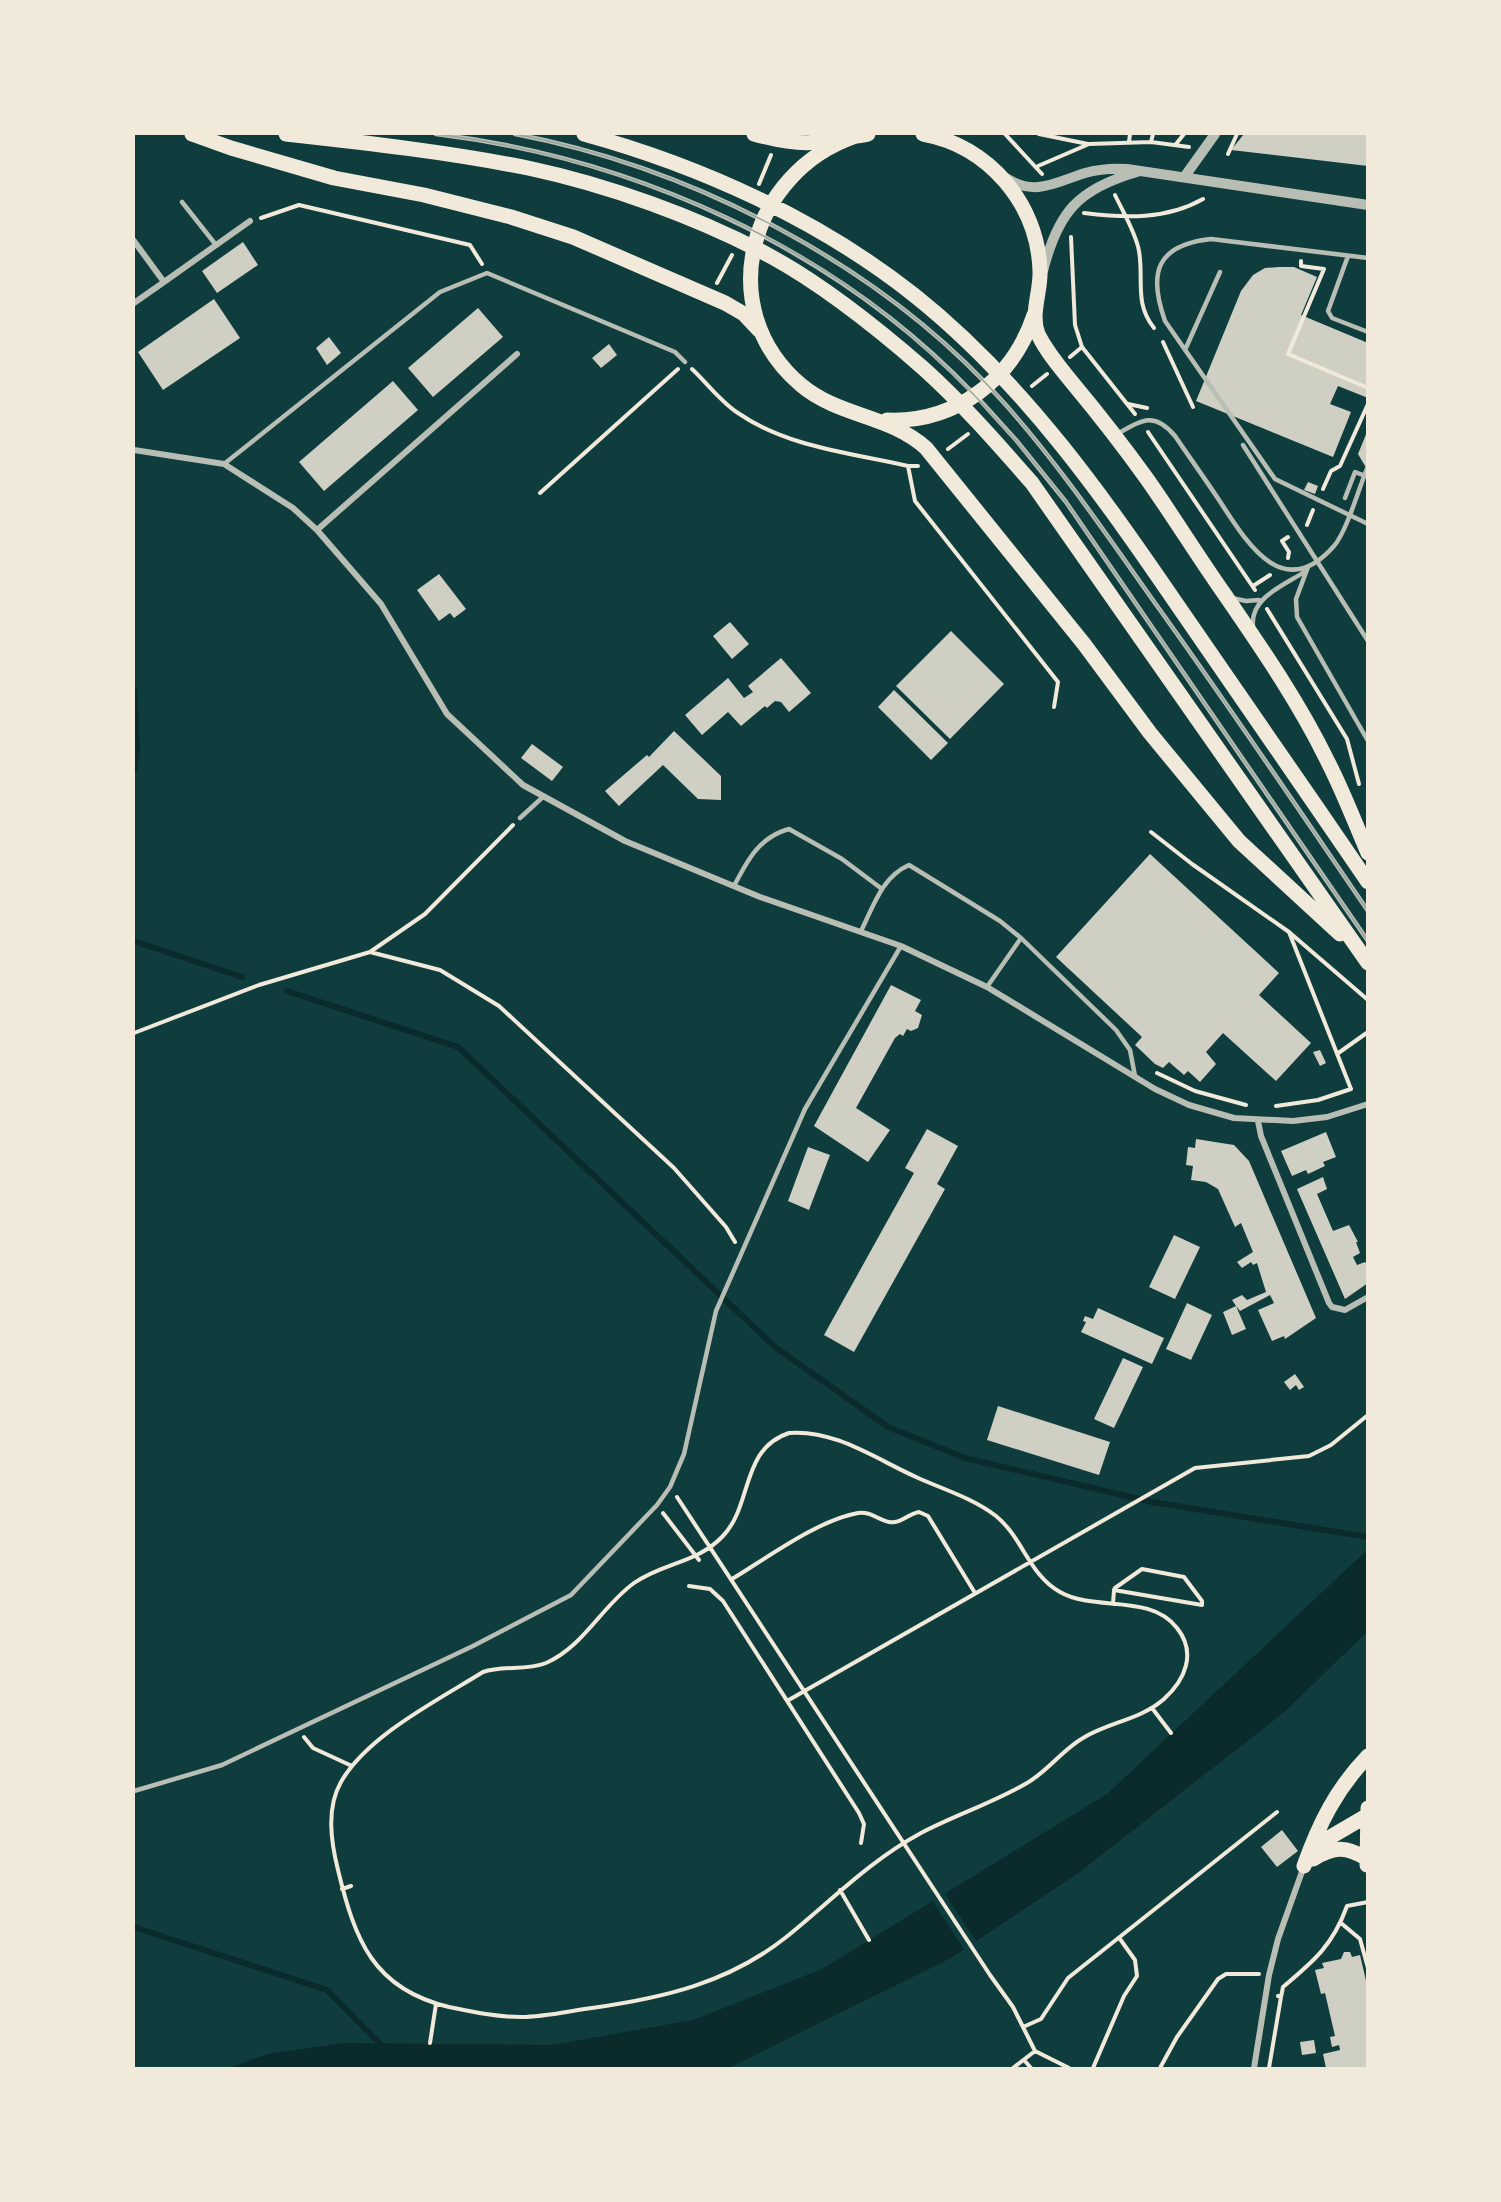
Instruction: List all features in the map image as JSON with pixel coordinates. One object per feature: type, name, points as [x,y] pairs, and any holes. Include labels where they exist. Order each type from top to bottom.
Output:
[{"type":"main road","points":[[192,134],[281,164],[334,178],[424,195],[511,217],[573,237],[725,303],[752,320],[781,364],[802,386],[830,405],[903,430],[935,458],[1084,645],[1150,733],[1239,841],[1366,960]]},
{"type":"main road","points":[[286,134],[438,151],[595,185],[664,209],[770,256],[871,325],[924,369],[981,425],[1032,483],[1366,960]]},
{"type":"main road","points":[[584,134],[678,164],[791,215],[858,255],[913,294],[962,336],[1015,388],[1062,444],[1128,532],[1368,882]]},
{"type":"main road","points":[[754,134],[800,144],[813,144],[862,135]]},
{"type":"main road","points":[[923,134],[968,150],[998,173],[1020,202],[1031,224],[1038,250],[1040,281],[1036,324],[1042,340],[1114,435],[1257,643],[1328,760],[1368,853]]},
{"type":"main road","points":[[764,337],[753,304],[751,268],[760,225],[778,190],[814,156],[862,135]]},
{"type":"main road","points":[[862,416],[901,420],[942,412],[980,393],[1010,363],[1026,336],[1037,306]]},
{"type":"main road","points":[[1304,1866],[1330,1802],[1348,1775],[1368,1756]]},
{"type":"main road","points":[[1304,1866],[1328,1839],[1367,1813]]},
{"type":"main road","points":[[1367,1813],[1367,1863]]},
{"type":"main road","points":[[1304,1866],[1321,1854],[1336,1848],[1355,1851],[1367,1863]]},
{"type":"street","points":[[1185,176],[1215,134]]},
{"type":"street","points":[[998,173],[1020,186],[1033,189],[1049,187],[1084,173],[1105,168],[1143,171],[1368,205]]},
{"type":"street","points":[[1040,281],[1053,236],[1063,215],[1075,202],[1095,187],[1143,171]]},
{"type":"street","points":[[134,303],[250,221]]},
{"type":"street","points":[[134,241],[164,282]]},
{"type":"street","points":[[317,530],[517,354]]},
{"type":"street","points":[[134,450],[224,464],[293,508],[317,530],[381,604],[447,714],[524,785],[625,841],[734,886],[901,946],[987,987],[1135,1077],[1189,1105],[1211,1113],[1258,1121],[1293,1121],[1328,1117],[1368,1104]]},
{"type":"street","points":[[1258,1121],[1261,1136],[1329,1304],[1338,1310],[1345,1310],[1368,1297]]},
{"type":"street","points":[[1254,2068],[1265,1994],[1278,1939],[1304,1866]]},
{"type":"lane","points":[[436,134],[531,151],[600,169],[734,222],[812,263],[859,295],[924,346],[958,378],[1016,440],[1066,502],[1368,941]]},
{"type":"lane","points":[[514,134],[602,156],[671,178],[757,217],[825,254],[870,285],[948,348],[1004,402],[1064,475],[1368,911]]},
{"type":"lane","points":[[182,202],[216,244]]},
{"type":"lane","points":[[1368,258],[1211,240],[1188,242],[1174,249],[1164,260],[1157,274],[1156,297],[1165,321],[1275,478],[1368,524]]},
{"type":"lane","points":[[1348,256],[1328,311],[1332,318],[1368,332]]},
{"type":"lane","points":[[1185,350],[1220,272]]},
{"type":"lane","points":[[224,464],[440,292],[487,273],[675,352],[685,362]]},
{"type":"lane","points":[[1114,435],[1140,421],[1155,420],[1170,430],[1247,544],[1266,562],[1286,568],[1308,567]]},
{"type":"lane","points":[[1243,445],[1368,641]]},
{"type":"lane","points":[[1368,466],[1335,545],[1308,567],[1296,599],[1297,617],[1368,741]]},
{"type":"lane","points":[[1345,498],[1355,472],[1368,477]]},
{"type":"lane","points":[[1257,643],[1252,620],[1256,606],[1318,563]]},
{"type":"lane","points":[[1222,590],[1237,599],[1262,600]]},
{"type":"lane","points":[[520,818],[544,796]]},
{"type":"lane","points":[[734,886],[751,854],[773,833],[789,829],[842,859],[882,889]]},
{"type":"lane","points":[[861,931],[882,889],[894,872],[909,865],[1000,921],[1021,938],[1116,1030],[1130,1050],[1135,1077]]},
{"type":"lane","points":[[987,987],[1021,938]]},
{"type":"lane","points":[[134,1791],[222,1765],[473,1646],[571,1595],[657,1505],[670,1487],[684,1454],[716,1311],[805,1109],[901,946]]},
{"type":"path","points":[[1005,134],[1038,166],[1089,144]]},
{"type":"path","points":[[1039,134],[1089,144],[1151,142],[1204,150]]},
{"type":"path","points":[[1129,142],[1130,134]]},
{"type":"path","points":[[1151,142],[1153,134]]},
{"type":"path","points":[[1176,144],[1184,134]]},
{"type":"path","points":[[1228,154],[1237,134]]},
{"type":"path","points":[[1106,199],[1115,195],[1139,249],[1140,297],[1144,312],[1163,341],[1193,407]]},
{"type":"path","points":[[1084,213],[1126,219],[1191,206],[1203,199]]},
{"type":"path","points":[[250,221],[299,205],[470,245],[487,273]]},
{"type":"path","points":[[1070,225],[1090,208]]},
{"type":"path","points":[[1063,215],[1070,225],[1075,325],[1082,347],[1140,421],[1262,600],[1347,739],[1362,794]]},
{"type":"path","points":[[1302,252],[1301,266],[1324,269],[1288,354],[1368,388]]},
{"type":"path","points":[[540,493],[685,362],[736,412],[765,430],[806,444],[908,466],[927,464],[965,437]]},
{"type":"path","points":[[908,466],[915,501],[1058,682],[1054,707]]},
{"type":"path","points":[[134,1033],[259,985],[370,952],[425,914],[520,818]]},
{"type":"path","points":[[1151,832],[1201,871],[1289,932],[1368,1000]]},
{"type":"path","points":[[1273,1107],[1318,1100],[1351,1089],[1289,932]]},
{"type":"path","points":[[370,952],[440,970],[499,1006],[674,1167],[726,1227],[742,1252]]},
{"type":"path","points":[[1337,1054],[1368,1032]]},
{"type":"path","points":[[1132,1062],[1195,1091],[1250,1106]]},
{"type":"path","points":[[787,1701],[1195,1468],[1309,1456],[1331,1445],[1368,1415]]},
{"type":"path","points":[[797,1432],[834,1439],[972,1501],[996,1516],[1009,1529],[1046,1583],[1062,1593],[1091,1602],[1141,1607],[1161,1614],[1173,1622],[1186,1642],[1188,1657],[1184,1673],[1176,1686],[1152,1708],[1143,1714],[1080,1739],[1026,1783],[903,1844],[840,1890],[784,1938],[722,1977],[676,1993],[632,2002],[528,2017],[497,2016],[436,2004],[399,1987],[371,1960],[355,1932],[333,1852],[332,1811],[337,1791],[352,1766],[388,1734],[483,1672],[499,1668],[530,1667],[558,1657],[619,1595],[636,1582],[698,1558],[728,1531],[736,1517],[761,1452],[778,1437],[797,1432]]},
{"type":"path","points":[[670,1487],[903,1844],[1013,2007],[1035,2051],[1069,2068]]},
{"type":"path","points":[[657,1505],[698,1558]]},
{"type":"path","points":[[732,1579],[810,1532],[857,1513],[868,1513],[890,1522],[900,1521],[919,1512],[928,1516],[975,1593]]},
{"type":"path","points":[[1113,1604],[1114,1590],[1142,1569],[1184,1577],[1202,1601],[1202,1605],[1114,1590]]},
{"type":"path","points":[[689,1586],[710,1589],[723,1601],[859,1813],[864,1824],[861,1843]]},
{"type":"path","points":[[1152,1708],[1171,1733]]},
{"type":"path","points":[[298,1729],[313,1748],[352,1766]]},
{"type":"path","points":[[1023,2027],[1041,2019],[1068,1978],[1120,1939],[1277,1812]]},
{"type":"path","points":[[342,1889],[351,1886]]},
{"type":"path","points":[[840,1890],[869,1940]]},
{"type":"path","points":[[1269,2068],[1282,1987],[1322,1954],[1341,1923],[1347,1906],[1368,1902]]},
{"type":"path","points":[[1341,1923],[1360,1939],[1368,1968]]},
{"type":"path","points":[[1093,2068],[1124,1996],[1137,1976],[1135,1960],[1120,1939]]},
{"type":"path","points":[[1160,2068],[1177,2037],[1218,1979],[1226,1974],[1245,1972],[1269,1976]]},
{"type":"path","points":[[1265,1994],[1281,1997]]},
{"type":"path","points":[[430,2043],[436,2004]]},
{"type":"path","points":[[1013,2068],[1035,2051]]},
{"type":"path","points":[[1024,2060],[1031,2068]]},
{"type":"water","points":[[1367,1550],[1367,1632],[1282,1714],[1077,1874],[951,1958],[729,2068],[229,2068],[267,2054],[344,2043],[551,2045],[693,2020],[822,1969],[1107,1794]]},
{"type":"pier","points":[[943,1891],[978,1944],[966,1952],[931,1899]]},
{"type":"building","points":[[1244,134],[1368,134],[1368,166],[1231,150]]},
{"type":"building","points":[[243,242],[258,265],[217,293],[202,271]]},
{"type":"building","points":[[1294,267],[1317,277],[1301,315],[1368,343],[1368,398],[1338,386],[1330,404],[1351,412],[1333,457],[1196,401],[1241,291],[1253,275],[1265,268]]},
{"type":"building","points":[[214,299],[240,338],[163,390],[138,352]]},
{"type":"building","points":[[478,308],[503,337],[433,397],[408,368]]},
{"type":"building","points":[[329,337],[341,353],[327,365],[316,348]]},
{"type":"building","points":[[609,344],[617,355],[601,368],[592,358]]},
{"type":"building","points":[[393,381],[418,410],[324,491],[299,462]]},
{"type":"building","points":[[1368,432],[1368,471],[1358,454]]},
{"type":"building","points":[[1308,482],[1318,486],[1315,494],[1304,490]]},
{"type":"building","points":[[439,574],[466,609],[454,618],[450,613],[439,621],[417,590]]},
{"type":"building","points":[[730,622],[749,644],[732,659],[713,636]]},
{"type":"building","points":[[951,631],[1004,684],[950,739],[896,686]]},
{"type":"building","points":[[781,658],[811,693],[789,712],[781,702],[775,701],[767,708],[765,706],[741,726],[728,712],[702,735],[685,715],[728,678],[744,698],[753,692],[748,686]]},
{"type":"building","points":[[894,690],[948,743],[931,760],[878,707]]},
{"type":"building","points":[[674,731],[721,776],[721,800],[698,799],[663,765],[619,806],[605,791],[647,755],[649,757]]},
{"type":"building","points":[[532,744],[563,767],[552,781],[521,758]]},
{"type":"building","points":[[1150,854],[1279,973],[1259,995],[1311,1043],[1276,1081],[1223,1033],[1206,1052],[1216,1064],[1200,1082],[1188,1071],[1184,1075],[1169,1062],[1163,1068],[1155,1064],[1135,1045],[1142,1037],[1056,957]]},
{"type":"building","points":[[891,985],[921,1000],[915,1011],[922,1015],[918,1028],[911,1031],[907,1029],[903,1036],[900,1034],[895,1038],[856,1108],[890,1130],[868,1162],[814,1126]]},
{"type":"building","points":[[1320,1050],[1326,1063],[1320,1066],[1313,1052]]},
{"type":"building","points":[[927,1129],[958,1146],[937,1184],[945,1189],[854,1352],[824,1335],[914,1173],[905,1168]]},
{"type":"building","points":[[1326,1132],[1336,1157],[1323,1162],[1325,1166],[1308,1174],[1306,1170],[1292,1176],[1281,1151]]},
{"type":"building","points":[[1196,1139],[1234,1145],[1249,1161],[1316,1318],[1285,1339],[1284,1336],[1272,1341],[1258,1310],[1274,1303],[1270,1295],[1240,1311],[1232,1300],[1242,1295],[1247,1300],[1266,1292],[1257,1263],[1253,1265],[1251,1262],[1242,1268],[1237,1262],[1253,1252],[1241,1223],[1235,1227],[1218,1189],[1206,1182],[1191,1180],[1193,1166],[1186,1165],[1188,1147],[1195,1148]]},
{"type":"building","points":[[808,1147],[830,1155],[809,1210],[788,1201]]},
{"type":"building","points":[[1323,1177],[1327,1189],[1317,1194],[1333,1231],[1349,1225],[1358,1242],[1356,1242],[1360,1253],[1353,1257],[1357,1265],[1365,1262],[1368,1266],[1368,1283],[1345,1299],[1297,1189]]},
{"type":"building","points":[[1174,1235],[1200,1247],[1175,1299],[1149,1287]]},
{"type":"building","points":[[1187,1303],[1212,1315],[1191,1360],[1166,1349]]},
{"type":"building","points":[[1236,1306],[1246,1329],[1232,1335],[1223,1312]]},
{"type":"building","points":[[1098,1308],[1164,1338],[1152,1364],[1081,1332],[1086,1322],[1083,1321],[1085,1316],[1093,1319]]},
{"type":"building","points":[[1123,1358],[1143,1367],[1114,1428],[1094,1419]]},
{"type":"building","points":[[1295,1374],[1304,1387],[1299,1390],[1296,1385],[1290,1390],[1284,1382]]},
{"type":"building","points":[[998,1406],[1110,1442],[1099,1475],[987,1440]]},
{"type":"building","points":[[1282,1830],[1298,1851],[1277,1867],[1261,1847]]},
{"type":"building","points":[[1344,1952],[1350,1952],[1352,1957],[1360,1955],[1368,1989],[1368,2068],[1326,2068],[1323,2054],[1340,2050],[1339,2045],[1332,2047],[1330,2037],[1335,2036],[1325,1993],[1321,1994],[1315,1970],[1324,1968],[1322,1963],[1341,1959]]},
{"type":"building","points":[[1314,2040],[1316,2053],[1302,2055],[1300,2042]]},
{"type":"waterway","points":[[134,689],[137,750],[134,770]]},
{"type":"waterway","points":[[134,941],[242,977]]},
{"type":"waterway","points":[[287,991],[458,1047],[775,1347],[888,1427],[965,1458],[1152,1502],[1368,1537]]},
{"type":"waterway","points":[[134,1927],[327,1990],[384,2048]]},
{"type":"tram line","points":[[436,134],[558,157],[678,196],[736,222],[791,251],[844,284],[918,341],[964,384],[1027,453],[1066,502],[1368,941]]},
{"type":"tram line","points":[[515,134],[582,150],[650,171],[717,198],[781,230],[844,267],[902,308],[956,354],[1026,428],[1085,505],[1213,685],[1368,911]]}]
